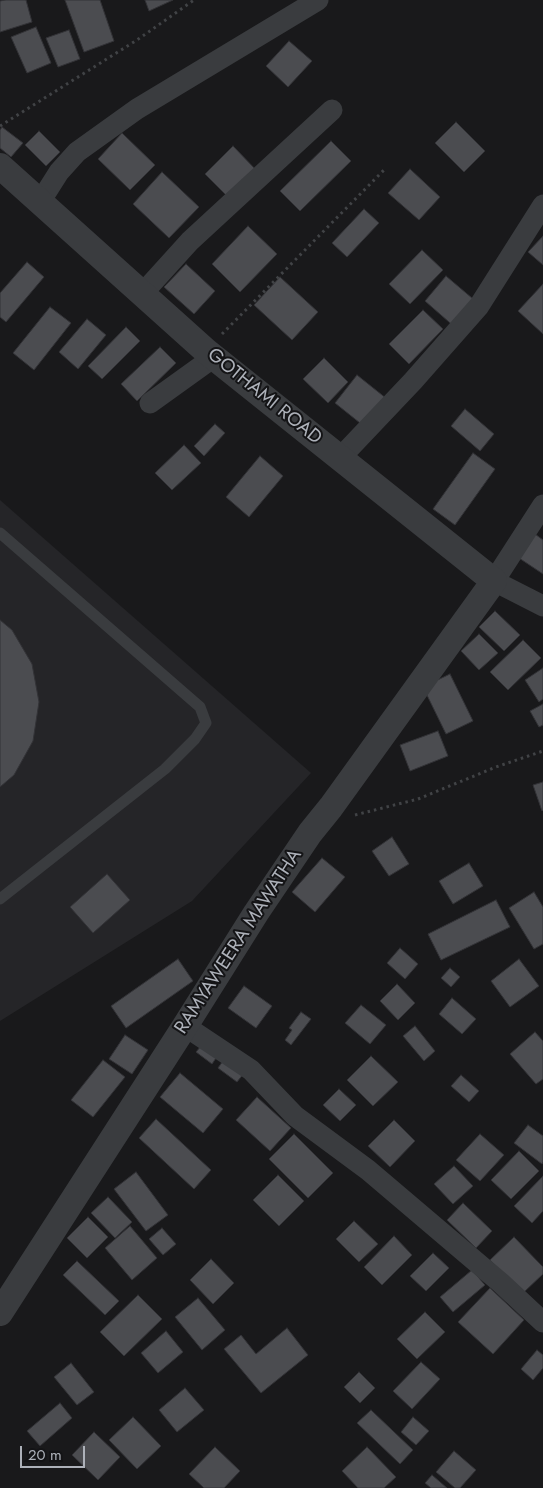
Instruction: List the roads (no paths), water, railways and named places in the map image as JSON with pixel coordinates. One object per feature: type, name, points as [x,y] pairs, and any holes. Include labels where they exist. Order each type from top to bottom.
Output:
[{"type":"street","points":[[40,202],[59,172],[77,152],[137,109],[318,0]]},
{"type":"street","points":[[142,294],[190,241],[332,110]]},
{"type":"street","name":"GOTHAMI ROAD","points":[[0,166],[210,354],[494,581],[543,606]]},
{"type":"street","points":[[340,458],[413,381],[479,306],[543,205]]},
{"type":"street","points":[[150,403],[210,354]]},
{"type":"street","points":[[494,581],[543,505]]},
{"type":"street","name":"RAMYAWEERA MAWATHA","points":[[0,1313],[256,913],[310,833],[494,581]]},
{"type":"street","points":[[185,1026],[251,1070],[295,1116],[368,1170],[501,1283],[543,1322]]},
{"type":"lane","points":[[0,533],[200,707],[206,723],[195,739],[165,769],[0,899]]}]
